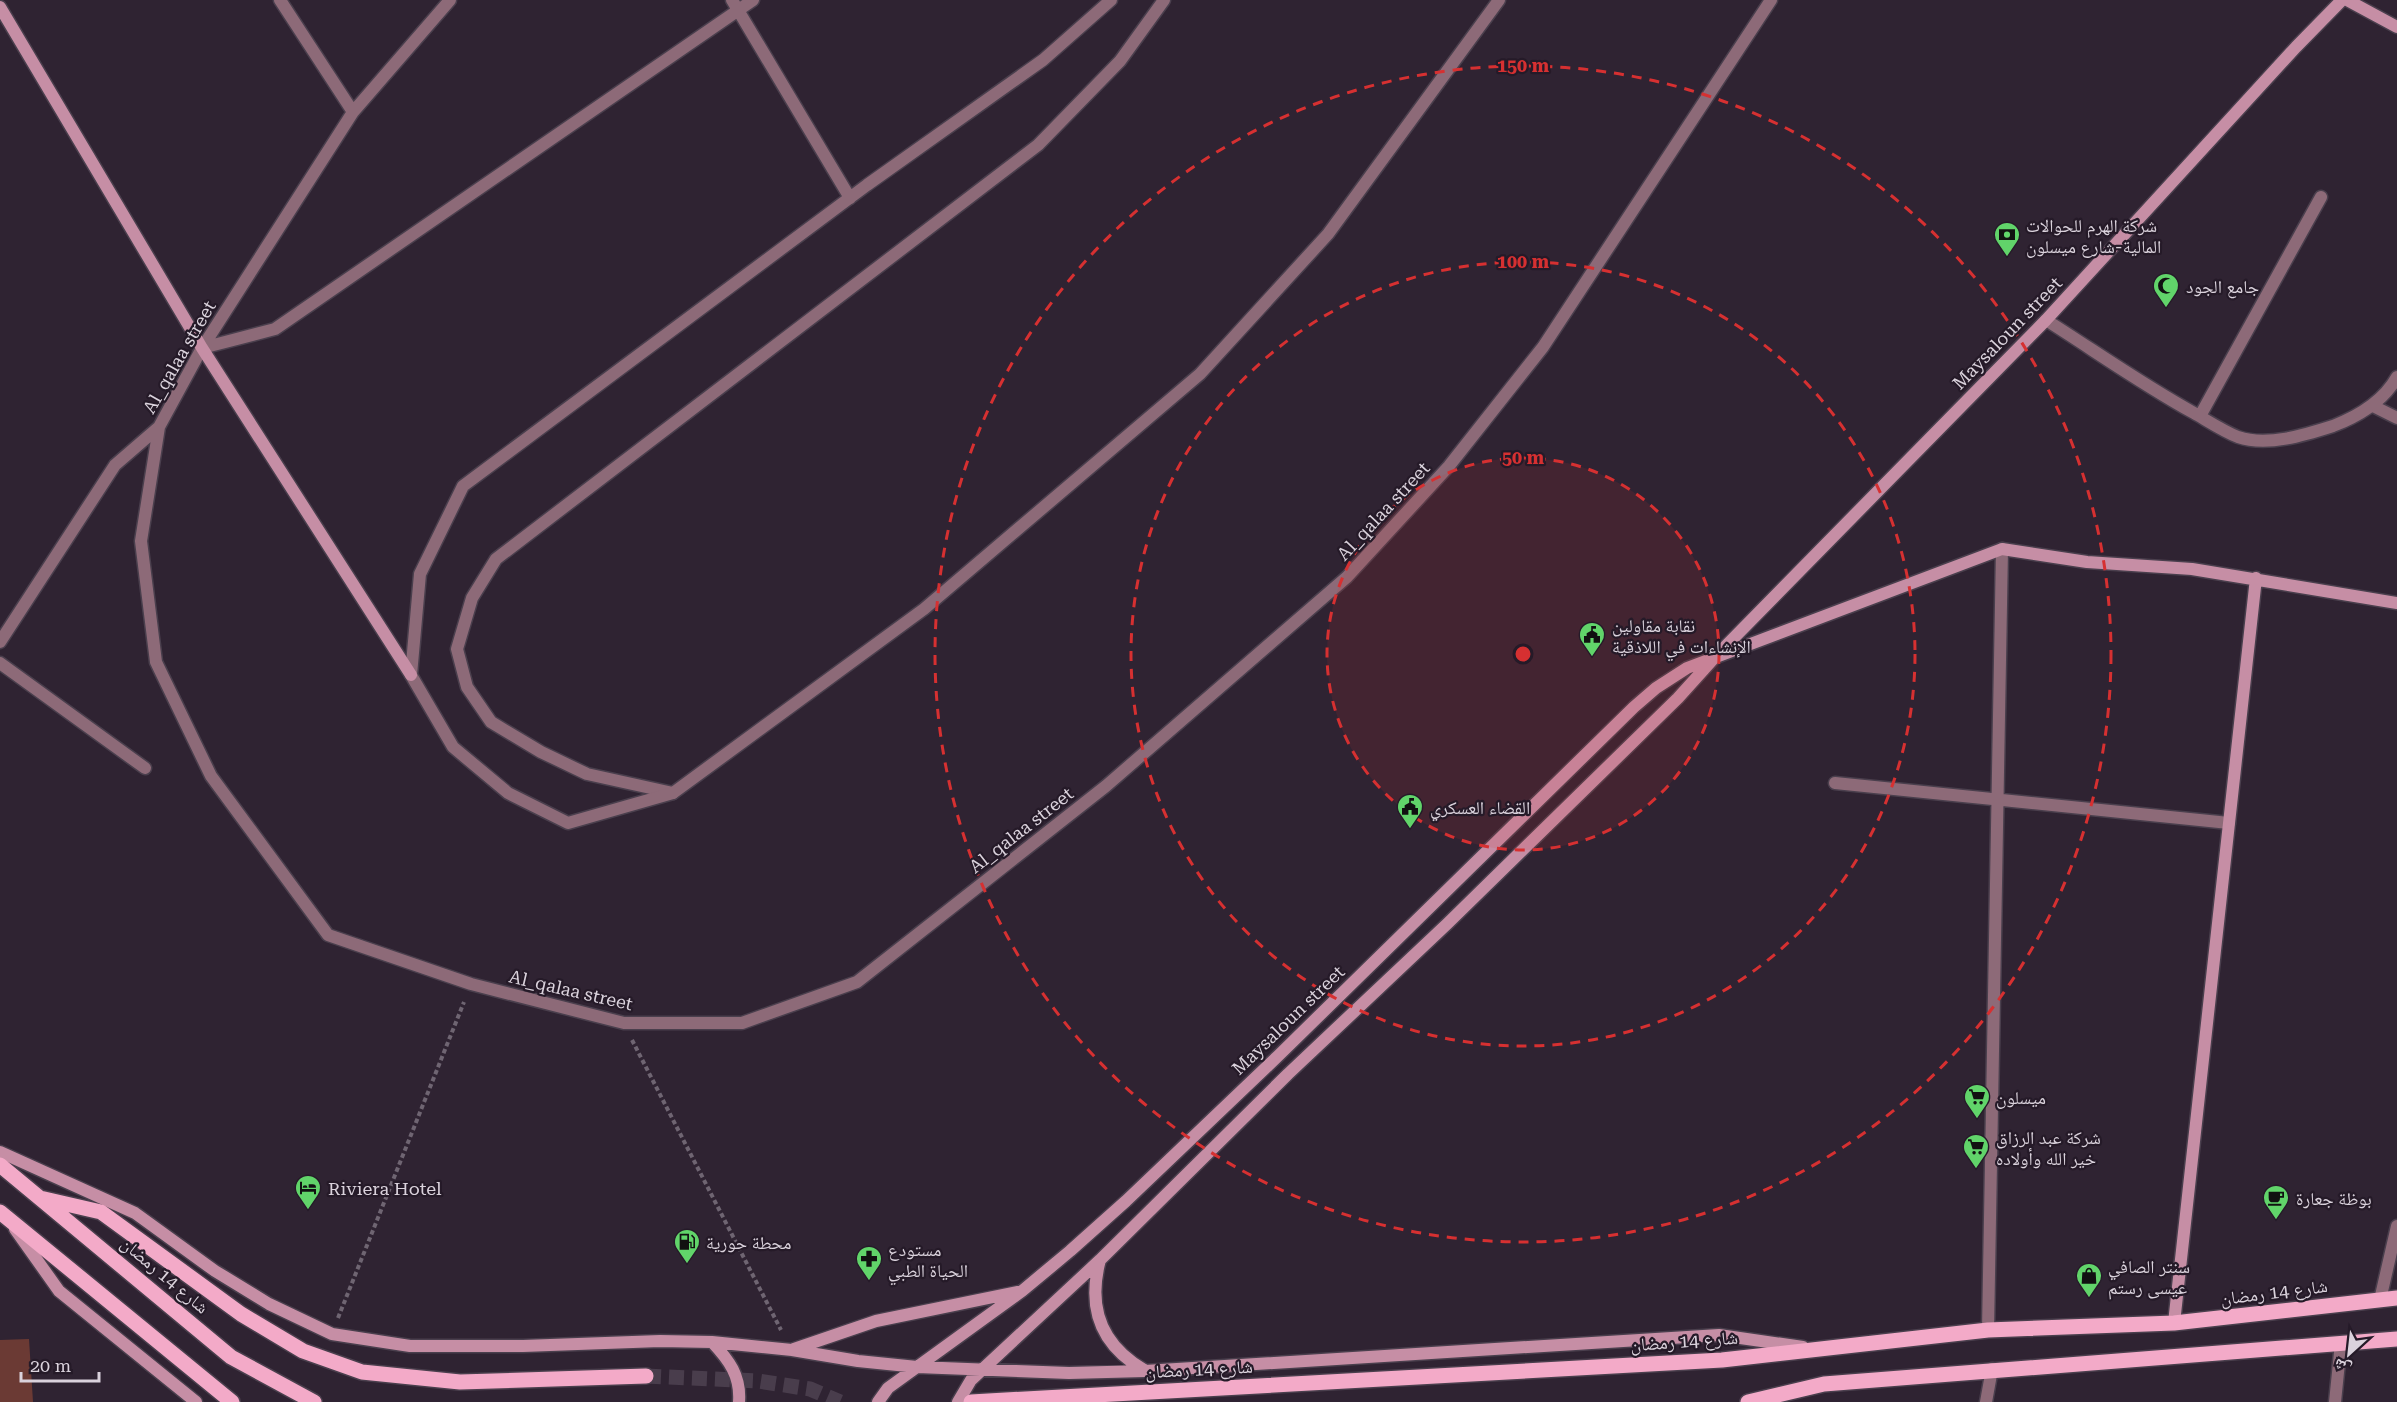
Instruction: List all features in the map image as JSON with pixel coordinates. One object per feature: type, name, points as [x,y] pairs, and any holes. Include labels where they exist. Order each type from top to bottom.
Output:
[{"type":"main road","points":[[2344,0],[2397,27]]},
{"type":"main road","name":"Maysaloun street","points":[[958,1402],[971,1380],[1100,1260],[1288,1074],[1447,924],[1678,698],[1715,657],[2046,320],[2296,47],[2344,0]]},
{"type":"main road","points":[[0,7],[202,348],[411,675]]},
{"type":"main road","points":[[1715,657],[2002,549],[2087,562],[2192,568],[2397,603]]},
{"type":"main road","points":[[2174,1323],[2256,578]]},
{"type":"main road","name":"Maysaloun street","points":[[878,1402],[888,1388],[1022,1291],[1126,1201],[1278,1056],[1634,707],[1656,688],[1687,668],[1715,657]]},
{"type":"main road","points":[[0,1152],[135,1213],[215,1271],[269,1304],[332,1334],[410,1346],[712,1342],[917,1367],[1069,1373],[1145,1371],[1719,1335],[1814,1348]]},
{"type":"main road","name":"شارع 14 رمضان","points":[[0,1165],[231,1357],[314,1402]]},
{"type":"main road","points":[[40,1198],[101,1212],[241,1314],[303,1351],[362,1372],[460,1382],[646,1376]]},
{"type":"main road","points":[[3,1214],[226,1398]]},
{"type":"main road","points":[[3,1214],[59,1291],[196,1402]]},
{"type":"main road","points":[[1100,1260],[1094,1293],[1101,1324],[1118,1352],[1145,1371]]},
{"type":"main road","points":[[792,1350],[876,1321],[1022,1291]]},
{"type":"main road","name":"شارع 14 رمضان","points":[[971,1402],[1722,1359],[1988,1330],[2174,1323],[2397,1298]]},
{"type":"main road","points":[[1748,1402],[1824,1384],[1992,1369],[2397,1339]]},
{"type":"main road","points":[[712,1342],[731,1363],[740,1388],[740,1402]]},
{"type":"main road","points":[[1777,1402],[1824,1384]]},
{"type":"street","points":[[280,0],[353,112]]},
{"type":"street","name":"Al_qalaa street","points":[[450,0],[353,112],[202,348],[159,427],[141,541],[156,662],[211,776],[328,935],[471,984],[624,1023],[742,1023],[856,982],[1106,786],[1347,577],[1449,466],[1543,347],[1772,0]]},
{"type":"street","points":[[732,0],[850,198]]},
{"type":"street","points":[[202,348],[275,329],[753,0]]},
{"type":"street","points":[[1111,0],[1043,60],[850,198],[463,486],[420,573],[411,675],[453,747],[508,793],[568,823],[673,793],[924,609],[1200,374],[1328,234],[1499,0]]},
{"type":"street","points":[[673,793],[587,774],[541,752],[491,722],[467,687],[457,649],[472,598],[496,559],[1038,144],[1120,61],[1164,0]]},
{"type":"street","points":[[2200,416],[2321,196]]},
{"type":"street","points":[[2046,320],[2200,416],[2239,437],[2274,440],[2310,434],[2342,422],[2373,406],[2397,377]]},
{"type":"street","points":[[2373,406],[2397,418]]},
{"type":"street","points":[[0,642],[115,465],[159,427]]},
{"type":"street","points":[[1988,1330],[2002,549]]},
{"type":"street","points":[[0,663],[145,768]]},
{"type":"street","points":[[1834,783],[2229,823]]},
{"type":"street","points":[[2380,1300],[2397,1226]]},
{"type":"street","points":[[2335,1402],[2341,1343]]},
{"type":"street","points":[[1986,1402],[1992,1369]]},
{"type":"path","points":[[332,1334],[471,984]]},
{"type":"path","points":[[624,1023],[792,1350]]},
{"type":"shaded area","points":[[29,1339],[33,1402],[0,1402],[0,1340]]},
{"type":"tunnel","points":[[646,1376],[758,1381],[810,1389],[840,1402]]},
{"type":"place","name":"شركة الهرم للحوالات المالية-شارع ميسلون","points":[[2007,258]]},
{"type":"place","name":"جامع الجود","points":[[2166,309]]},
{"type":"place","name":"نقابة مقاولين الإنشاءات في اللاذقية","points":[[1592,658]]},
{"type":"place","name":"القضاء العسكري","points":[[1410,830]]},
{"type":"place","name":"ميسلون","points":[[1977,1120]]},
{"type":"place","name":"شركة عبد الرزاق خير الله وأولاده","points":[[1976,1170]]},
{"type":"place","name":"Riviera Hotel","points":[[308,1211]]},
{"type":"place","name":"بوظة جعارة","points":[[2276,1221]]},
{"type":"place","name":"محطة حورية","points":[[687,1265]]},
{"type":"place","name":"مستودع الحياة الطبي","points":[[869,1282]]},
{"type":"place","name":"سنتر الصافي عيسى رستم","points":[[2089,1299]]}]
